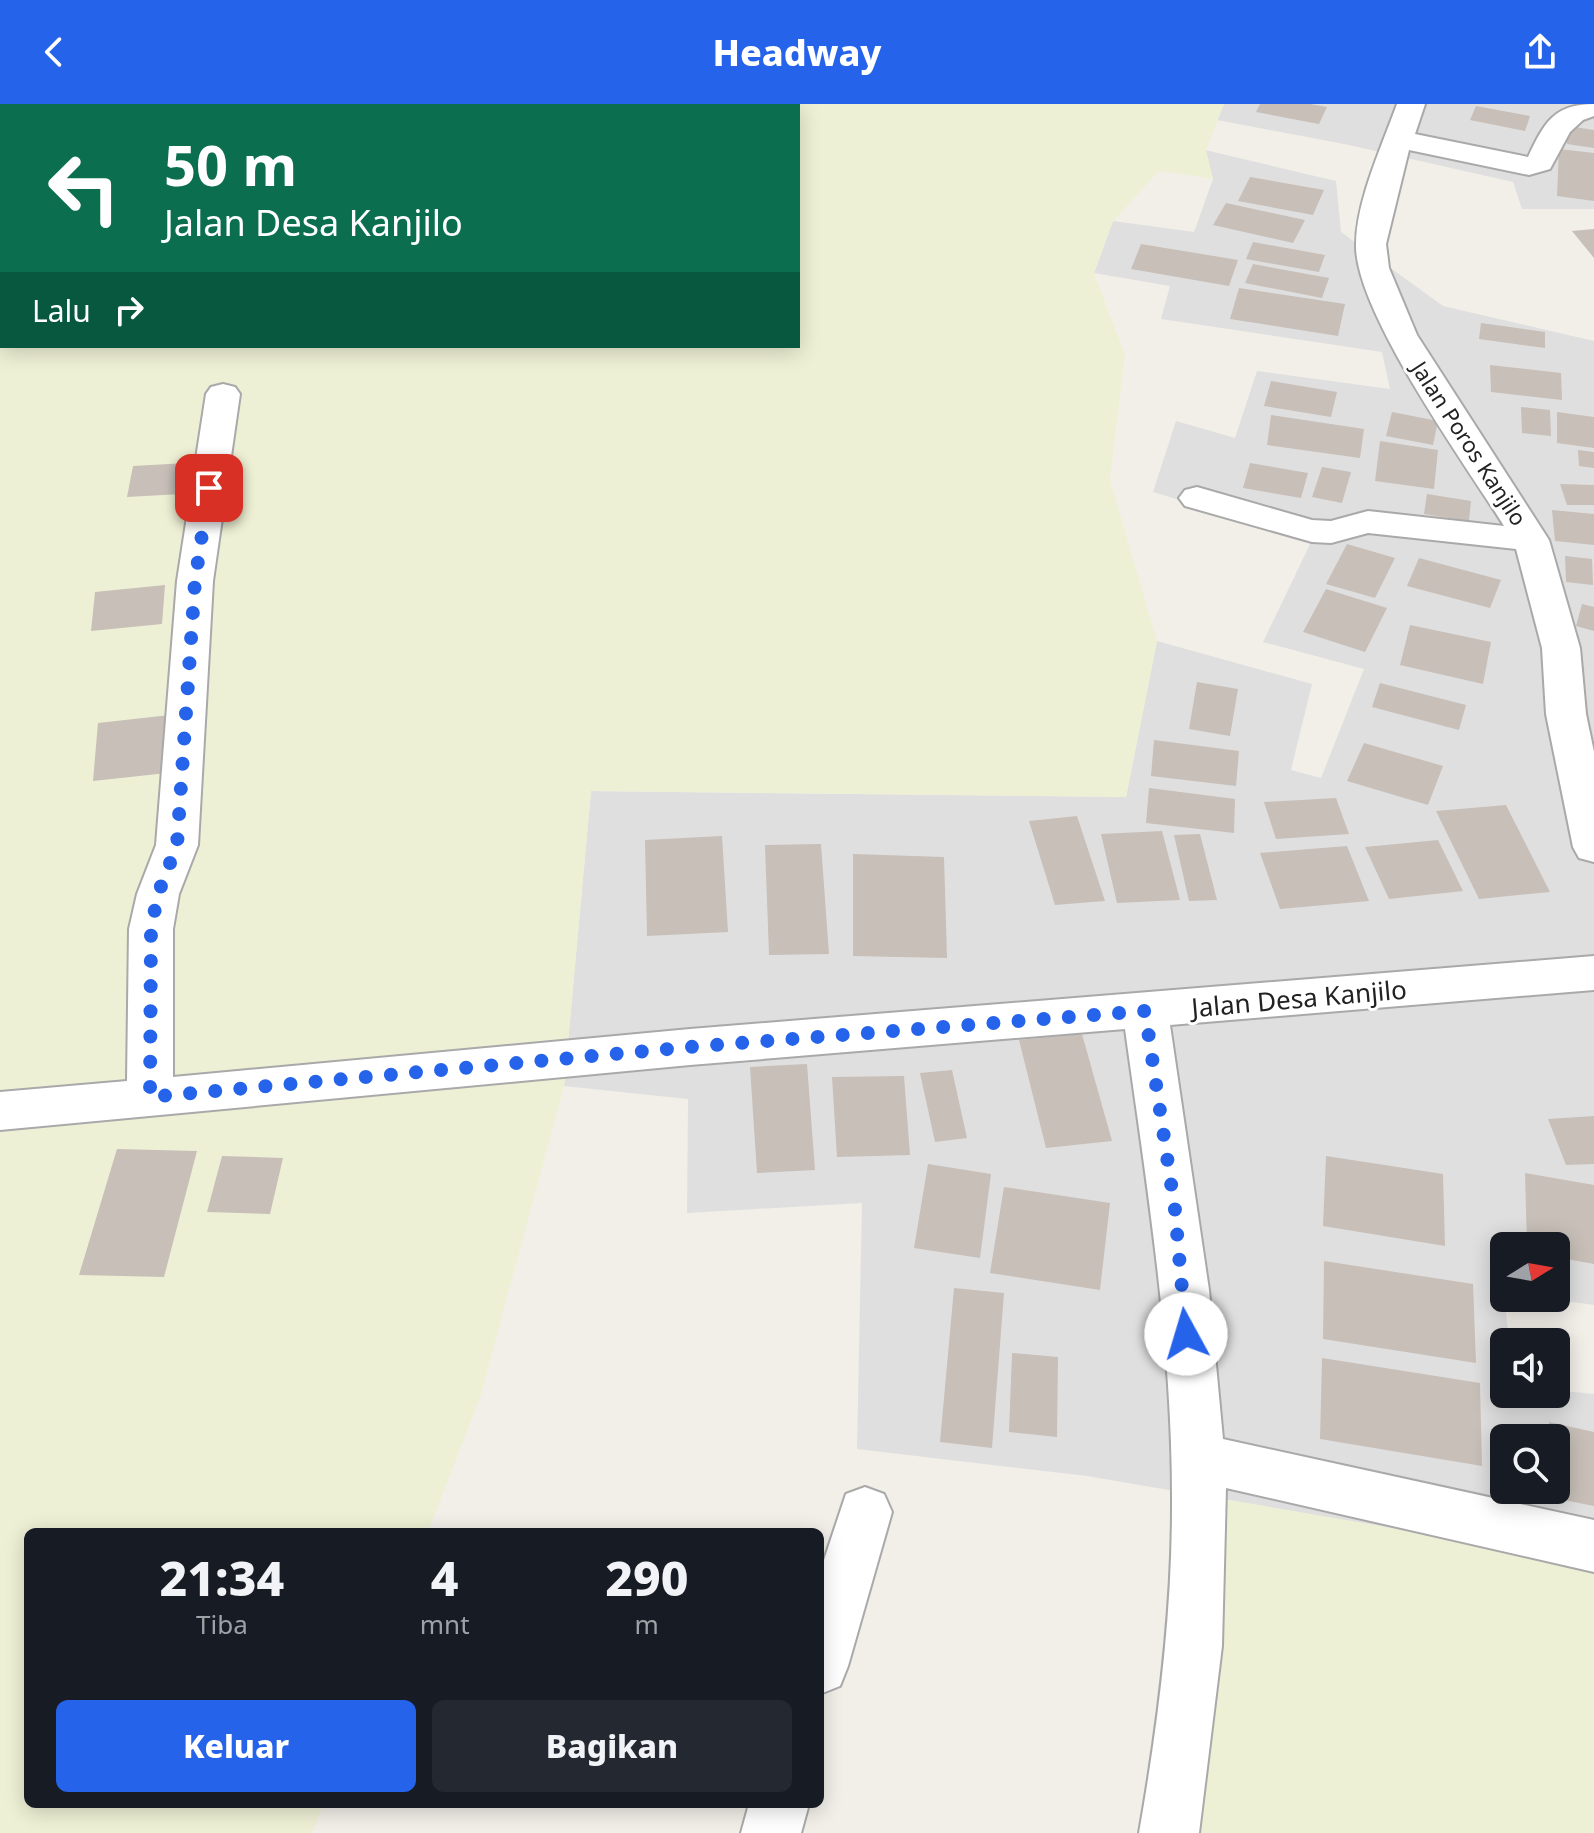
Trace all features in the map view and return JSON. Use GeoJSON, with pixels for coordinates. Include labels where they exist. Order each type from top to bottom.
{"type":"FeatureCollection","features":[{"type":"Feature","properties":{"kind":"street","name":"Jalan Poros Kanjilo"},"geometry":{"type":"LineString","coordinates":[[1411,104],[1401,140],[1385,178],[1371,244],[1383,297],[1409,349],[1531,540],[1578,652],[1566,714],[1594,847]]}},
{"type":"Feature","properties":{"kind":"street"},"geometry":{"type":"LineString","coordinates":[[1401,140],[1529,166],[1540,163],[1557,128],[1573,112],[1594,108]]}},
{"type":"Feature","properties":{"kind":"street"},"geometry":{"type":"LineString","coordinates":[[150,1097],[151,929],[158,894],[177,845],[195,581],[223,394]]}},
{"type":"Feature","properties":{"kind":"street"},"geometry":{"type":"LineString","coordinates":[[1197,498],[1312,530],[1338,531],[1354,523],[1368,522],[1531,540]]}},
{"type":"Feature","properties":{"kind":"street","name":"Jalan Desa Kanjilo"},"geometry":{"type":"LineString","coordinates":[[0,1111],[705,1046],[1594,973]]}},
{"type":"Feature","properties":{"kind":"street"},"geometry":{"type":"LineString","coordinates":[[1145,1011],[1175,1210],[1198,1458],[1197,1600],[1186,1741],[1169,1833]]}},
{"type":"Feature","properties":{"kind":"street"},"geometry":{"type":"LineString","coordinates":[[1198,1458],[1594,1546]]}},
{"type":"Feature","properties":{"kind":"street"},"geometry":{"type":"LineString","coordinates":[[824,1652],[865,1512]]}},
{"type":"Feature","properties":{"kind":"street"},"geometry":{"type":"LineString","coordinates":[[771,1833],[778,1808]]}},
{"type":"Feature","properties":{"kind":"shaded area"},"geometry":{"type":"Polygon","coordinates":[[[1224,104],[1594,104],[1594,209],[1522,209],[1513,182],[1349,145],[1217,120],[1224,104]]]}},
{"type":"Feature","properties":{"kind":"shaded area"},"geometry":{"type":"Polygon","coordinates":[[[1205,150],[1336,181],[1341,232],[1443,306],[1594,341],[1594,1305],[1570,1302],[1570,1232],[1490,1232],[1490,1312],[1506,1312],[1508,1328],[1490,1328],[1490,1408],[1570,1408],[1570,1391],[1594,1394],[1594,1563],[1087,1476],[857,1449],[862,1203],[687,1213],[688,1099],[564,1086],[591,791],[1126,797],[1157,641],[1312,684],[1291,770],[1321,778],[1364,669],[1263,642],[1312,540],[1153,492],[1176,421],[1235,438],[1257,371],[1390,389],[1382,352],[1161,319],[1170,286],[1094,273],[1113,221],[1194,232],[1213,179],[1205,150]]]}},
{"type":"Feature","properties":{"kind":"green space"},"geometry":{"type":"Polygon","coordinates":[[[800,104],[1224,104],[1206,150],[1213,179],[1159,171],[1113,221],[1094,273],[1125,355],[1110,480],[1157,641],[1126,797],[591,791],[564,1086],[480,1398],[430,1528],[24,1528],[24,1808],[321,1808],[312,1833],[0,1833],[0,348],[800,348],[800,104]]]}},
{"type":"Feature","properties":{"kind":"green space"},"geometry":{"type":"Polygon","coordinates":[[[1184,1492],[1594,1563],[1594,1833],[1149,1833],[1184,1492]]]}},
{"type":"Feature","properties":{"kind":"building"},"geometry":{"type":"Polygon","coordinates":[[[1260,104],[1327,107],[1319,124],[1256,112],[1260,104]]]}},
{"type":"Feature","properties":{"kind":"building"},"geometry":{"type":"Polygon","coordinates":[[[1476,106],[1530,116],[1525,131],[1470,120],[1476,106]]]}},
{"type":"Feature","properties":{"kind":"building"},"geometry":{"type":"Polygon","coordinates":[[[1568,126],[1594,130],[1594,148],[1567,144],[1568,126]]]}},
{"type":"Feature","properties":{"kind":"building"},"geometry":{"type":"Polygon","coordinates":[[[1559,149],[1594,153],[1594,201],[1557,196],[1559,149]]]}},
{"type":"Feature","properties":{"kind":"building"},"geometry":{"type":"Polygon","coordinates":[[[1250,177],[1324,190],[1313,215],[1238,201],[1250,177]]]}},
{"type":"Feature","properties":{"kind":"building"},"geometry":{"type":"Polygon","coordinates":[[[1226,203],[1305,220],[1293,243],[1213,225],[1226,203]]]}},
{"type":"Feature","properties":{"kind":"building"},"geometry":{"type":"Polygon","coordinates":[[[1594,229],[1594,258],[1572,231],[1594,229]]]}},
{"type":"Feature","properties":{"kind":"building"},"geometry":{"type":"Polygon","coordinates":[[[1253,242],[1325,255],[1319,272],[1246,259],[1253,242]]]}},
{"type":"Feature","properties":{"kind":"building"},"geometry":{"type":"Polygon","coordinates":[[[1141,244],[1238,260],[1229,286],[1131,269],[1141,244]]]}},
{"type":"Feature","properties":{"kind":"building"},"geometry":{"type":"Polygon","coordinates":[[[1253,264],[1329,278],[1322,298],[1245,283],[1253,264]]]}},
{"type":"Feature","properties":{"kind":"building"},"geometry":{"type":"Polygon","coordinates":[[[1239,288],[1345,304],[1338,336],[1230,319],[1239,288]]]}},
{"type":"Feature","properties":{"kind":"building"},"geometry":{"type":"Polygon","coordinates":[[[1481,323],[1545,332],[1545,348],[1479,339],[1481,323]]]}},
{"type":"Feature","properties":{"kind":"building"},"geometry":{"type":"Polygon","coordinates":[[[1490,365],[1561,373],[1562,400],[1491,392],[1490,365]]]}},
{"type":"Feature","properties":{"kind":"building"},"geometry":{"type":"Polygon","coordinates":[[[1271,381],[1337,392],[1331,417],[1264,406],[1271,381]]]}},
{"type":"Feature","properties":{"kind":"building"},"geometry":{"type":"Polygon","coordinates":[[[1521,407],[1550,410],[1551,436],[1522,433],[1521,407]]]}},
{"type":"Feature","properties":{"kind":"building"},"geometry":{"type":"Polygon","coordinates":[[[1392,412],[1438,421],[1433,445],[1386,436],[1392,412]]]}},
{"type":"Feature","properties":{"kind":"building"},"geometry":{"type":"Polygon","coordinates":[[[1557,412],[1594,417],[1594,448],[1557,443],[1557,412]]]}},
{"type":"Feature","properties":{"kind":"building"},"geometry":{"type":"Polygon","coordinates":[[[1271,415],[1364,429],[1360,458],[1267,445],[1271,415]]]}},
{"type":"Feature","properties":{"kind":"building"},"geometry":{"type":"Polygon","coordinates":[[[1380,441],[1438,450],[1434,489],[1375,481],[1380,441]]]}},
{"type":"Feature","properties":{"kind":"building"},"geometry":{"type":"Polygon","coordinates":[[[1578,450],[1594,452],[1594,468],[1579,466],[1578,450]]]}},
{"type":"Feature","properties":{"kind":"building"},"geometry":{"type":"Polygon","coordinates":[[[187,463],[181,494],[127,497],[133,466],[187,463]]]}},
{"type":"Feature","properties":{"kind":"building"},"geometry":{"type":"Polygon","coordinates":[[[1250,463],[1308,473],[1301,498],[1243,488],[1250,463]]]}},
{"type":"Feature","properties":{"kind":"building"},"geometry":{"type":"Polygon","coordinates":[[[1322,467],[1351,472],[1342,503],[1312,497],[1322,467]]]}},
{"type":"Feature","properties":{"kind":"building"},"geometry":{"type":"Polygon","coordinates":[[[1560,484],[1594,485],[1594,505],[1567,505],[1560,484]]]}},
{"type":"Feature","properties":{"kind":"building"},"geometry":{"type":"Polygon","coordinates":[[[1427,494],[1471,501],[1469,521],[1424,514],[1427,494]]]}},
{"type":"Feature","properties":{"kind":"building"},"geometry":{"type":"Polygon","coordinates":[[[1552,510],[1594,514],[1594,545],[1555,541],[1552,510]]]}},
{"type":"Feature","properties":{"kind":"building"},"geometry":{"type":"Polygon","coordinates":[[[1347,544],[1395,558],[1375,598],[1326,584],[1347,544]]]}},
{"type":"Feature","properties":{"kind":"building"},"geometry":{"type":"Polygon","coordinates":[[[1565,556],[1592,559],[1593,585],[1566,582],[1565,556]]]}},
{"type":"Feature","properties":{"kind":"building"},"geometry":{"type":"Polygon","coordinates":[[[1419,558],[1501,580],[1490,608],[1407,586],[1419,558]]]}},
{"type":"Feature","properties":{"kind":"building"},"geometry":{"type":"Polygon","coordinates":[[[165,585],[162,624],[91,631],[95,592],[165,585]]]}},
{"type":"Feature","properties":{"kind":"building"},"geometry":{"type":"Polygon","coordinates":[[[1326,589],[1387,608],[1365,652],[1303,632],[1326,589]]]}},
{"type":"Feature","properties":{"kind":"building"},"geometry":{"type":"Polygon","coordinates":[[[1582,604],[1594,607],[1594,631],[1576,626],[1582,604]]]}},
{"type":"Feature","properties":{"kind":"building"},"geometry":{"type":"Polygon","coordinates":[[[1410,625],[1491,642],[1483,684],[1400,665],[1410,625]]]}},
{"type":"Feature","properties":{"kind":"building"},"geometry":{"type":"Polygon","coordinates":[[[1197,682],[1238,689],[1230,736],[1189,729],[1197,682]]]}},
{"type":"Feature","properties":{"kind":"building"},"geometry":{"type":"Polygon","coordinates":[[[1380,683],[1466,705],[1459,730],[1372,707],[1380,683]]]}},
{"type":"Feature","properties":{"kind":"building"},"geometry":{"type":"Polygon","coordinates":[[[170,715],[167,773],[93,781],[98,723],[170,715]]]}},
{"type":"Feature","properties":{"kind":"building"},"geometry":{"type":"Polygon","coordinates":[[[1154,740],[1239,751],[1236,786],[1151,776],[1154,740]]]}},
{"type":"Feature","properties":{"kind":"building"},"geometry":{"type":"Polygon","coordinates":[[[1364,743],[1443,766],[1428,805],[1347,781],[1364,743]]]}},
{"type":"Feature","properties":{"kind":"building"},"geometry":{"type":"Polygon","coordinates":[[[1149,788],[1235,799],[1234,833],[1146,823],[1149,788]]]}},
{"type":"Feature","properties":{"kind":"building"},"geometry":{"type":"Polygon","coordinates":[[[1336,798],[1349,834],[1276,839],[1264,802],[1336,798]]]}},
{"type":"Feature","properties":{"kind":"building"},"geometry":{"type":"Polygon","coordinates":[[[1506,805],[1550,892],[1479,899],[1436,811],[1506,805]]]}},
{"type":"Feature","properties":{"kind":"building"},"geometry":{"type":"Polygon","coordinates":[[[1077,816],[1105,901],[1055,905],[1029,821],[1077,816]]]}},
{"type":"Feature","properties":{"kind":"building"},"geometry":{"type":"Polygon","coordinates":[[[1162,831],[1180,900],[1117,903],[1101,834],[1162,831]]]}},
{"type":"Feature","properties":{"kind":"building"},"geometry":{"type":"Polygon","coordinates":[[[1200,834],[1217,900],[1189,901],[1174,835],[1200,834]]]}},
{"type":"Feature","properties":{"kind":"building"},"geometry":{"type":"Polygon","coordinates":[[[722,836],[728,932],[647,936],[645,840],[722,836]]]}},
{"type":"Feature","properties":{"kind":"building"},"geometry":{"type":"Polygon","coordinates":[[[1438,840],[1463,891],[1389,899],[1365,847],[1438,840]]]}},
{"type":"Feature","properties":{"kind":"building"},"geometry":{"type":"Polygon","coordinates":[[[821,844],[829,954],[769,955],[765,845],[821,844]]]}},
{"type":"Feature","properties":{"kind":"building"},"geometry":{"type":"Polygon","coordinates":[[[1347,846],[1369,901],[1280,909],[1260,853],[1347,846]]]}},
{"type":"Feature","properties":{"kind":"building"},"geometry":{"type":"Polygon","coordinates":[[[853,854],[944,857],[947,958],[853,956],[853,854]]]}},
{"type":"Feature","properties":{"kind":"building"},"geometry":{"type":"Polygon","coordinates":[[[1082,1034],[1112,1141],[1046,1148],[1019,1040],[1082,1034]]]}},
{"type":"Feature","properties":{"kind":"building"},"geometry":{"type":"Polygon","coordinates":[[[807,1064],[815,1170],[757,1173],[750,1067],[807,1064]]]}},
{"type":"Feature","properties":{"kind":"building"},"geometry":{"type":"Polygon","coordinates":[[[952,1070],[967,1138],[935,1142],[920,1073],[952,1070]]]}},
{"type":"Feature","properties":{"kind":"building"},"geometry":{"type":"Polygon","coordinates":[[[904,1076],[910,1155],[837,1157],[832,1077],[904,1076]]]}},
{"type":"Feature","properties":{"kind":"building"},"geometry":{"type":"Polygon","coordinates":[[[1594,1116],[1594,1164],[1566,1165],[1548,1119],[1594,1116]]]}},
{"type":"Feature","properties":{"kind":"building"},"geometry":{"type":"Polygon","coordinates":[[[117,1149],[197,1151],[164,1277],[79,1275],[117,1149]]]}},
{"type":"Feature","properties":{"kind":"building"},"geometry":{"type":"Polygon","coordinates":[[[222,1156],[283,1158],[270,1214],[207,1212],[222,1156]]]}},
{"type":"Feature","properties":{"kind":"building"},"geometry":{"type":"Polygon","coordinates":[[[1326,1156],[1443,1174],[1445,1246],[1323,1226],[1326,1156]]]}},
{"type":"Feature","properties":{"kind":"building"},"geometry":{"type":"Polygon","coordinates":[[[928,1164],[991,1174],[980,1258],[914,1248],[928,1164]]]}},
{"type":"Feature","properties":{"kind":"building"},"geometry":{"type":"Polygon","coordinates":[[[1525,1173],[1594,1185],[1594,1264],[1570,1260],[1570,1232],[1527,1232],[1525,1173]]]}},
{"type":"Feature","properties":{"kind":"building"},"geometry":{"type":"Polygon","coordinates":[[[1004,1187],[1110,1203],[1100,1290],[990,1273],[1004,1187]]]}},
{"type":"Feature","properties":{"kind":"building"},"geometry":{"type":"Polygon","coordinates":[[[1324,1261],[1473,1284],[1476,1363],[1323,1339],[1324,1261]]]}},
{"type":"Feature","properties":{"kind":"building"},"geometry":{"type":"Polygon","coordinates":[[[954,1288],[1004,1293],[992,1448],[940,1442],[954,1288]]]}},
{"type":"Feature","properties":{"kind":"building"},"geometry":{"type":"Polygon","coordinates":[[[1012,1353],[1058,1357],[1057,1437],[1009,1432],[1012,1353]]]}},
{"type":"Feature","properties":{"kind":"building"},"geometry":{"type":"Polygon","coordinates":[[[1322,1358],[1480,1383],[1482,1466],[1320,1439],[1322,1358]]]}},
{"type":"Feature","properties":{"kind":"building"},"geometry":{"type":"Polygon","coordinates":[[[1570,1427],[1594,1432],[1594,1506],[1570,1501],[1570,1427]]]}},
{"type":"Feature","properties":{"kind":"route"},"geometry":{"type":"LineString","coordinates":[[209,488],[195,581],[177,845],[170,870],[158,894],[151,929],[150,1097],[690,1047],[1145,1011],[1175,1210],[1186,1334]]}}]}
